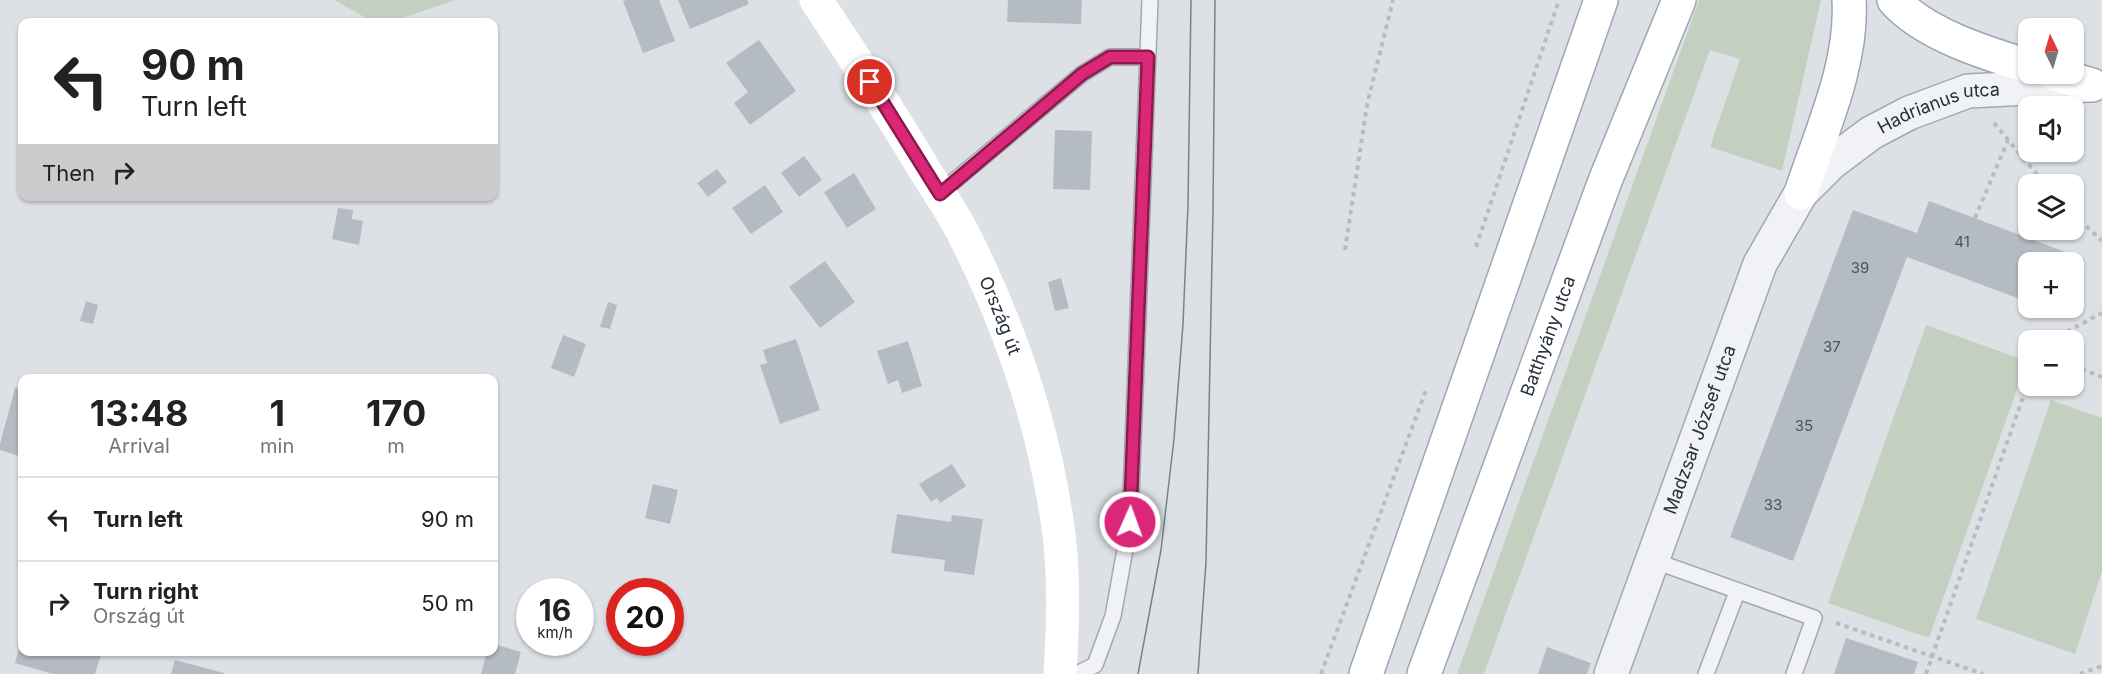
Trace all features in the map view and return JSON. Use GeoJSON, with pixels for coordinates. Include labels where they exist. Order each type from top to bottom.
{"type":"FeatureCollection","features":[{"type":"Feature","properties":{"kind":"main road","name":"Ország út"},"geometry":{"type":"LineString","coordinates":[[816,0],[892,115],[963,233],[987,283],[1008,336],[1040,434],[1058,521],[1063,617],[1060,674]]}},
{"type":"Feature","properties":{"kind":"main road"},"geometry":{"type":"LineString","coordinates":[[1366,674],[1601,0]]}},
{"type":"Feature","properties":{"kind":"main road","name":"Batthyány utca"},"geometry":{"type":"LineString","coordinates":[[1424,674],[1605,181],[1679,0]]}},
{"type":"Feature","properties":{"kind":"main road"},"geometry":{"type":"LineString","coordinates":[[1801,192],[1845,60],[1850,17],[1849,0]]}},
{"type":"Feature","properties":{"kind":"main road"},"geometry":{"type":"LineString","coordinates":[[1894,0],[1902,8],[1947,37],[2018,63]]}},
{"type":"Feature","properties":{"kind":"street","name":"Hadrianus utca"},"geometry":{"type":"LineString","coordinates":[[1801,192],[1831,163],[1871,133],[1909,113],[1968,92],[2097,84]]}},
{"type":"Feature","properties":{"kind":"street","name":"Madzsar József utca"},"geometry":{"type":"LineString","coordinates":[[1611,674],[1760,264],[1801,192]]}},
{"type":"Feature","properties":{"kind":"lane"},"geometry":{"type":"LineString","coordinates":[[1077,674],[1095,665],[1113,616],[1130,522],[1150,0]]}},
{"type":"Feature","properties":{"kind":"lane"},"geometry":{"type":"LineString","coordinates":[[940,194],[1082,74],[1110,57],[1148,57]]}},
{"type":"Feature","properties":{"kind":"lane"},"geometry":{"type":"LineString","coordinates":[[1652,560],[1814,618],[1794,674]]}},
{"type":"Feature","properties":{"kind":"lane"},"geometry":{"type":"LineString","coordinates":[[1706,674],[1737,592]]}},
{"type":"Feature","properties":{"kind":"path"},"geometry":{"type":"LineString","coordinates":[[1345,250],[1367,105],[1393,0]]}},
{"type":"Feature","properties":{"kind":"path"},"geometry":{"type":"LineString","coordinates":[[1473,256],[1559,0]]}},
{"type":"Feature","properties":{"kind":"path"},"geometry":{"type":"LineString","coordinates":[[1968,92],[2037,174]]}},
{"type":"Feature","properties":{"kind":"path"},"geometry":{"type":"LineString","coordinates":[[1975,218],[2008,140]]}},
{"type":"Feature","properties":{"kind":"path"},"geometry":{"type":"LineString","coordinates":[[2084,225],[2102,242]]}},
{"type":"Feature","properties":{"kind":"path"},"geometry":{"type":"LineString","coordinates":[[2070,330],[2102,313]]}},
{"type":"Feature","properties":{"kind":"path"},"geometry":{"type":"LineString","coordinates":[[2084,370],[2102,377]]}},
{"type":"Feature","properties":{"kind":"path"},"geometry":{"type":"LineString","coordinates":[[1321,674],[1426,389]]}},
{"type":"Feature","properties":{"kind":"path"},"geometry":{"type":"LineString","coordinates":[[1926,674],[2023,396]]}},
{"type":"Feature","properties":{"kind":"path"},"geometry":{"type":"LineString","coordinates":[[1833,622],[1983,674]]}},
{"type":"Feature","properties":{"kind":"path"},"geometry":{"type":"LineString","coordinates":[[2079,674],[2102,666]]}},
{"type":"Feature","properties":{"kind":"green space"},"geometry":{"type":"Polygon","coordinates":[[[334,0],[455,0],[403,18],[366,18],[334,0]]]}},
{"type":"Feature","properties":{"kind":"green space"},"geometry":{"type":"Polygon","coordinates":[[[1699,0],[1821,0],[1782,171],[1710,147],[1740,59],[1710,50],[1484,674],[1457,674],[1699,0]]]}},
{"type":"Feature","properties":{"kind":"green space"},"geometry":{"type":"Polygon","coordinates":[[[1926,325],[2018,358],[2018,386],[1929,638],[1828,603],[1926,325]]]}},
{"type":"Feature","properties":{"kind":"green space"},"geometry":{"type":"Polygon","coordinates":[[[2051,400],[2102,418],[2102,571],[2075,654],[1976,619],[2051,400]]]}},
{"type":"Feature","properties":{"kind":"building"},"geometry":{"type":"Polygon","coordinates":[[[659,0],[675,41],[643,53],[623,1],[659,0]]]}},
{"type":"Feature","properties":{"kind":"building"},"geometry":{"type":"Polygon","coordinates":[[[678,0],[747,0],[749,4],[690,29],[678,0]]]}},
{"type":"Feature","properties":{"kind":"building"},"geometry":{"type":"Polygon","coordinates":[[[1008,0],[1082,0],[1081,24],[1007,22],[1008,0]]]}},
{"type":"Feature","properties":{"kind":"building"},"geometry":{"type":"Polygon","coordinates":[[[759,40],[796,91],[750,125],[734,103],[748,92],[726,63],[759,40]]]}},
{"type":"Feature","properties":{"kind":"building"},"geometry":{"type":"Polygon","coordinates":[[[1055,130],[1092,131],[1090,190],[1053,189],[1055,130]]]}},
{"type":"Feature","properties":{"kind":"building"},"geometry":{"type":"Polygon","coordinates":[[[804,156],[822,180],[799,197],[781,173],[804,156]]]}},
{"type":"Feature","properties":{"kind":"building"},"geometry":{"type":"Polygon","coordinates":[[[717,169],[727,182],[708,197],[697,183],[717,169]]]}},
{"type":"Feature","properties":{"kind":"building"},"geometry":{"type":"Polygon","coordinates":[[[854,173],[876,209],[847,228],[824,192],[854,173]]]}},
{"type":"Feature","properties":{"kind":"building"},"geometry":{"type":"Polygon","coordinates":[[[765,185],[783,212],[751,234],[732,208],[765,185]]]}},
{"type":"Feature","properties":{"kind":"building"},"geometry":{"type":"Polygon","coordinates":[[[1929,201],[2018,234],[2018,240],[2033,240],[2065,252],[2018,252],[2018,298],[1907,257],[1793,561],[1730,537],[1853,210],[1917,233],[1929,201]]]}},
{"type":"Feature","properties":{"kind":"building"},"geometry":{"type":"Polygon","coordinates":[[[338,208],[353,210],[352,219],[363,221],[359,245],[332,239],[338,208]]]}},
{"type":"Feature","properties":{"kind":"building"},"geometry":{"type":"Polygon","coordinates":[[[825,261],[855,302],[820,328],[789,287],[825,261]]]}},
{"type":"Feature","properties":{"kind":"building"},"geometry":{"type":"Polygon","coordinates":[[[1061,278],[1069,308],[1055,311],[1048,282],[1061,278]]]}},
{"type":"Feature","properties":{"kind":"building"},"geometry":{"type":"Polygon","coordinates":[[[86,301],[98,305],[93,324],[80,321],[86,301]]]}},
{"type":"Feature","properties":{"kind":"building"},"geometry":{"type":"Polygon","coordinates":[[[608,302],[617,305],[610,329],[600,327],[608,302]]]}},
{"type":"Feature","properties":{"kind":"building"},"geometry":{"type":"Polygon","coordinates":[[[563,335],[586,344],[574,377],[551,368],[563,335]]]}},
{"type":"Feature","properties":{"kind":"building"},"geometry":{"type":"Polygon","coordinates":[[[796,339],[820,410],[780,424],[760,365],[767,363],[763,350],[796,339]]]}},
{"type":"Feature","properties":{"kind":"building"},"geometry":{"type":"Polygon","coordinates":[[[908,341],[922,386],[902,393],[898,380],[888,384],[877,351],[908,341]]]}},
{"type":"Feature","properties":{"kind":"building"},"geometry":{"type":"Polygon","coordinates":[[[15,388],[18,389],[18,456],[0,450],[15,388]]]}},
{"type":"Feature","properties":{"kind":"building"},"geometry":{"type":"Polygon","coordinates":[[[952,464],[966,486],[940,503],[937,498],[931,502],[919,484],[952,464]]]}},
{"type":"Feature","properties":{"kind":"building"},"geometry":{"type":"Polygon","coordinates":[[[653,484],[678,490],[670,524],[645,518],[653,484]]]}},
{"type":"Feature","properties":{"kind":"building"},"geometry":{"type":"Polygon","coordinates":[[[897,514],[951,522],[952,515],[983,519],[974,575],[944,571],[945,560],[891,553],[897,514]]]}},
{"type":"Feature","properties":{"kind":"building"},"geometry":{"type":"Polygon","coordinates":[[[1846,638],[1918,662],[1914,674],[1834,674],[1846,638]]]}},
{"type":"Feature","properties":{"kind":"building"},"geometry":{"type":"Polygon","coordinates":[[[498,645],[516,651],[516,656],[520,656],[515,674],[481,674],[486,656],[498,656],[498,645]]]}},
{"type":"Feature","properties":{"kind":"building"},"geometry":{"type":"Polygon","coordinates":[[[1547,647],[1591,663],[1587,674],[1538,674],[1547,647]]]}},
{"type":"Feature","properties":{"kind":"building"},"geometry":{"type":"Polygon","coordinates":[[[18,652],[18,656],[100,656],[95,674],[53,674],[15,663],[18,652]]]}},
{"type":"Feature","properties":{"kind":"building"},"geometry":{"type":"Polygon","coordinates":[[[175,660],[224,673],[224,674],[171,674],[175,660]]]}},
{"type":"Feature","properties":{"kind":"tram line"},"geometry":{"type":"LineString","coordinates":[[1138,674],[1161,550],[1174,439],[1183,324],[1188,205],[1191,0]]}},
{"type":"Feature","properties":{"kind":"tram line"},"geometry":{"type":"LineString","coordinates":[[1198,674],[1206,562],[1215,0]]}},
{"type":"Feature","properties":{"kind":"route"},"geometry":{"type":"LineString","coordinates":[[870,82],[940,194],[1082,74],[1110,57],[1148,57],[1130,522]]}}]}
